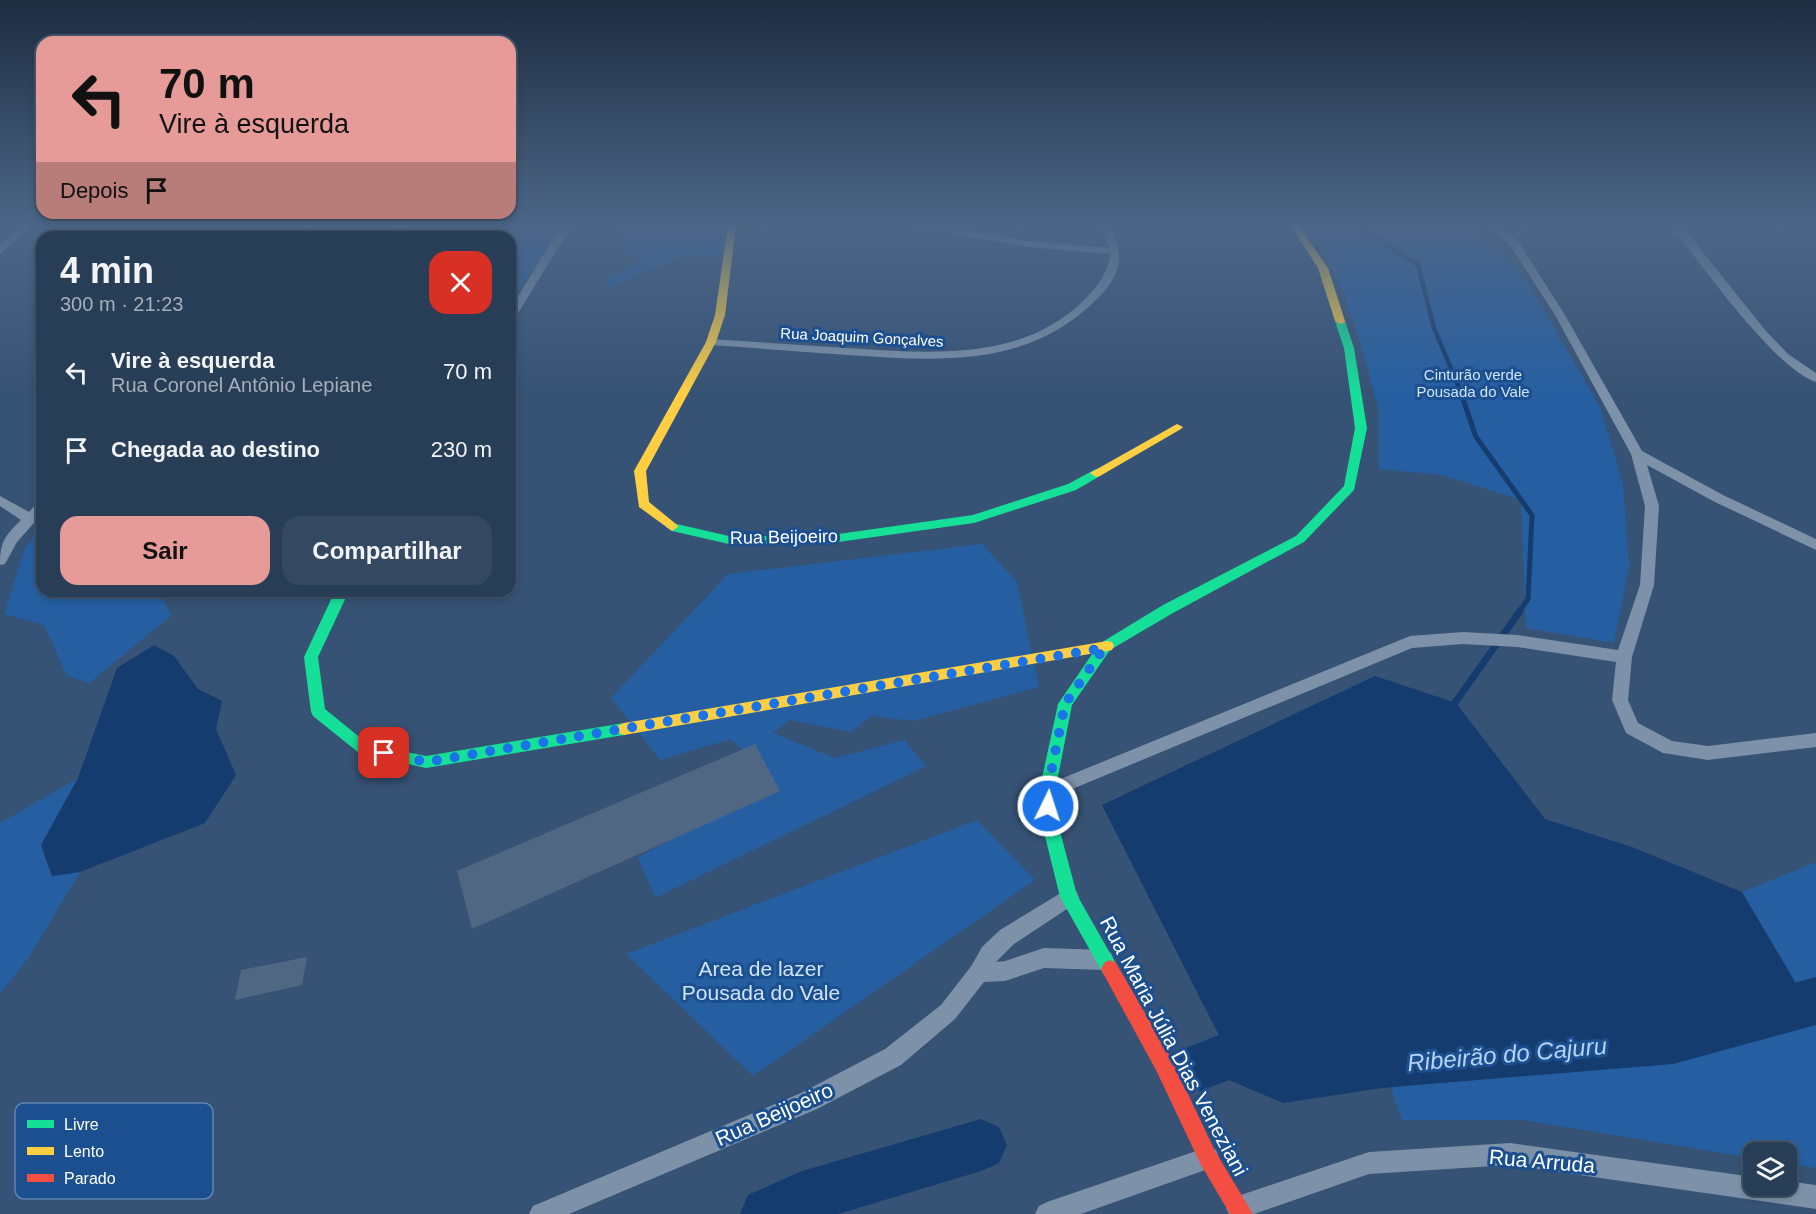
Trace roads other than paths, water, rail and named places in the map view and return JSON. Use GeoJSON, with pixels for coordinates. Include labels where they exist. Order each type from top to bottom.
{"type":"FeatureCollection","features":[{"type":"Feature","properties":{"kind":"street"},"geometry":{"type":"LineString","coordinates":[[516,308],[532,282]]}},
{"type":"Feature","properties":{"kind":"street","name":"Rua Beijoeiro"},"geometry":{"type":"LineString","coordinates":[[724,282],[720,315],[711,342],[662,427],[640,471],[643,504],[674,529],[729,540],[824,540],[974,519],[1072,487],[1177,427]]}},
{"type":"Feature","properties":{"kind":"street","name":"Rua Joaquim Gonçalves"},"geometry":{"type":"LineString","coordinates":[[711,342],[933,357],[962,356],[1006,348],[1037,338],[1083,309],[1107,282]]}},
{"type":"Feature","properties":{"kind":"street"},"geometry":{"type":"LineString","coordinates":[[339,597],[311,657],[318,712],[364,749],[426,762],[1104,648],[1168,609],[1300,539],[1350,487],[1361,428],[1349,348],[1327,282]]}},
{"type":"Feature","properties":{"kind":"street"},"geometry":{"type":"LineString","coordinates":[[1539,282],[1560,315],[1637,454],[1652,506],[1647,585],[1624,657],[1620,700],[1632,728],[1669,748],[1708,753],[1816,740]]}},
{"type":"Feature","properties":{"kind":"street"},"geometry":{"type":"LineString","coordinates":[[1721,282],[1762,333],[1784,356],[1816,378]]}},
{"type":"Feature","properties":{"kind":"street"},"geometry":{"type":"LineString","coordinates":[[1637,454],[1718,498],[1816,544]]}},
{"type":"Feature","properties":{"kind":"street"},"geometry":{"type":"LineString","coordinates":[[0,500],[29,518]]}},
{"type":"Feature","properties":{"kind":"street"},"geometry":{"type":"LineString","coordinates":[[0,560],[11,539],[36,512]]}},
{"type":"Feature","properties":{"kind":"street"},"geometry":{"type":"LineString","coordinates":[[1047,792],[1410,642],[1463,638],[1517,641],[1624,657]]}},
{"type":"Feature","properties":{"kind":"street"},"geometry":{"type":"LineString","coordinates":[[1069,897],[1049,820],[1047,792],[1065,704],[1104,648]]}},
{"type":"Feature","properties":{"kind":"street","name":"Rua Beijoeiro"},"geometry":{"type":"LineString","coordinates":[[541,1214],[809,1101],[893,1057],[948,1012],[979,972],[989,954],[1006,937],[1069,897]]}},
{"type":"Feature","properties":{"kind":"street","name":"Rua Maria Júlia Dias Veneziani"},"geometry":{"type":"LineString","coordinates":[[1069,897],[1163,1063],[1208,1158],[1240,1211]]}},
{"type":"Feature","properties":{"kind":"street"},"geometry":{"type":"LineString","coordinates":[[979,972],[1005,971],[1044,958],[1104,960]]}},
{"type":"Feature","properties":{"kind":"street","name":"Rua Arruda"},"geometry":{"type":"LineString","coordinates":[[1240,1211],[1369,1163],[1510,1154],[1816,1197]]}},
{"type":"Feature","properties":{"kind":"street"},"geometry":{"type":"LineString","coordinates":[[1047,1214],[1208,1158]]}},
{"type":"Feature","properties":{"kind":"waterway"},"geometry":{"type":"LineString","coordinates":[[1422,282],[1434,328],[1463,397]]}},
{"type":"Feature","properties":{"kind":"waterway"},"geometry":{"type":"LineString","coordinates":[[1462,396],[1476,437],[1532,515],[1528,599],[1519,612]]}},
{"type":"Feature","properties":{"kind":"waterway"},"geometry":{"type":"LineString","coordinates":[[1452,707],[1520,611]]}},
{"type":"Feature","properties":{"kind":"waterway","name":"Ribeirão do Cajuru"},"geometry":{"type":"LineString","coordinates":[[1200,1066],[1229,1055],[1283,1078],[1382,1063],[1673,1040],[1816,1001]]}},
{"type":"Feature","properties":{"kind":"waterway","name":"Ribeirão do Cajuru"},"geometry":{"type":"LineString","coordinates":[[767,1214],[802,1198],[981,1145]]}},
{"type":"Feature","properties":{"kind":"park label","name":"Cinturão verde Pousada do Vale"},"geometry":{"type":"Point","coordinates":[1473,382]}},
{"type":"Feature","properties":{"kind":"park label","name":"Area de lazer Pousada do Vale"},"geometry":{"type":"Point","coordinates":[761,980]}}]}
